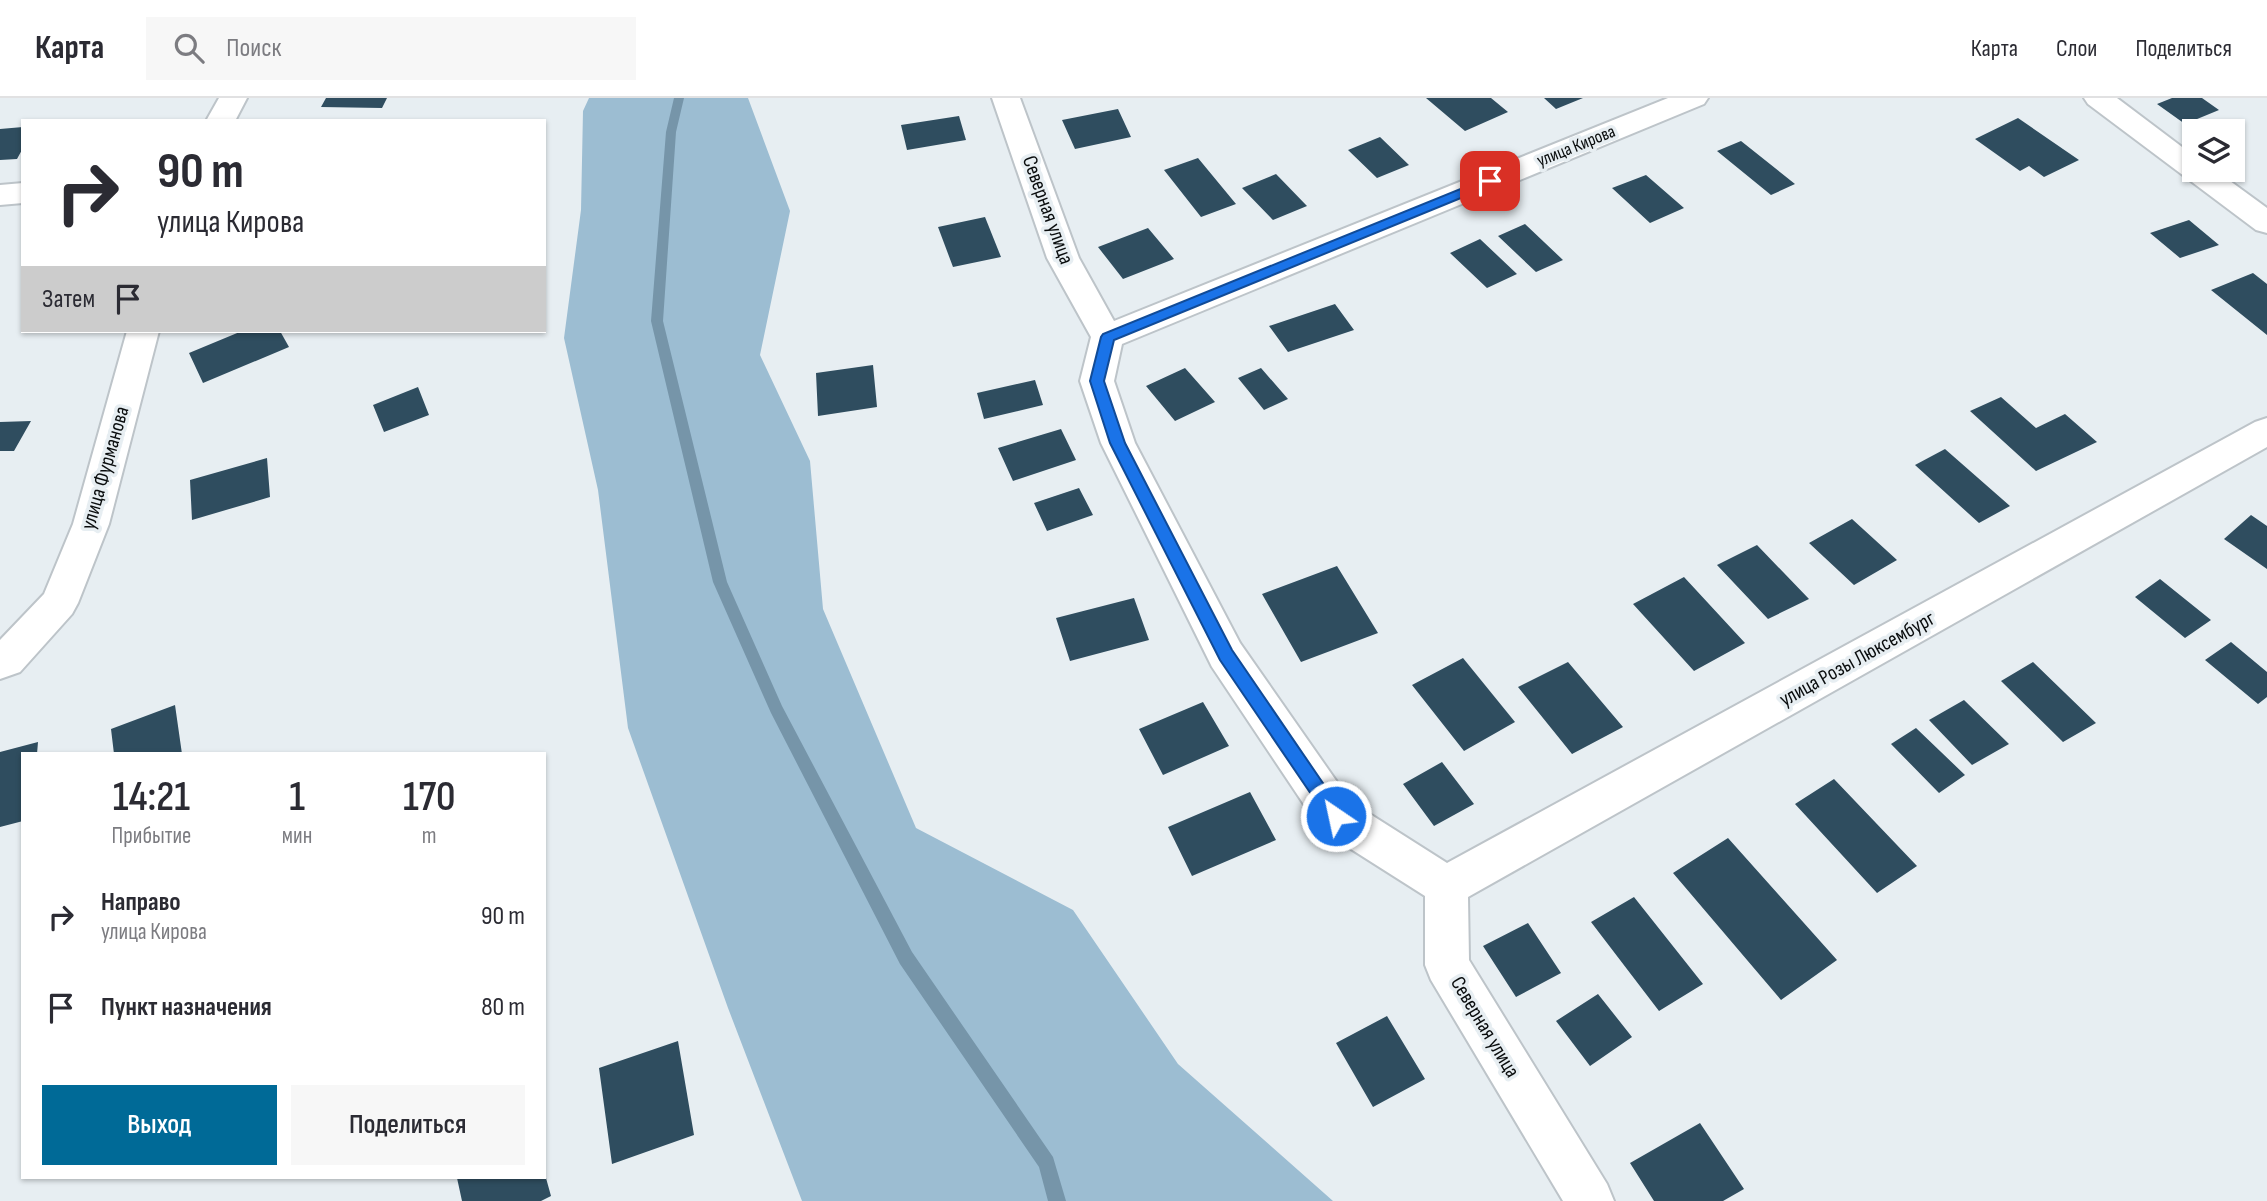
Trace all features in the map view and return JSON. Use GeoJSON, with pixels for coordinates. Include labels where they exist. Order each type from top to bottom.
{"type":"FeatureCollection","features":[{"type":"Feature","properties":{"kind":"street"},"geometry":{"type":"LineString","coordinates":[[221,119],[233,98]]}},
{"type":"Feature","properties":{"kind":"street","name":"Северная улица"},"geometry":{"type":"LineString","coordinates":[[1006,98],[1063,258],[1107,337]]}},
{"type":"Feature","properties":{"kind":"street","name":"улица Кирова"},"geometry":{"type":"LineString","coordinates":[[1107,337],[1695,98]]}},
{"type":"Feature","properties":{"kind":"street"},"geometry":{"type":"LineString","coordinates":[[2098,98],[2182,160]]}},
{"type":"Feature","properties":{"kind":"street"},"geometry":{"type":"LineString","coordinates":[[2211,182],[2267,223]]}},
{"type":"Feature","properties":{"kind":"street"},"geometry":{"type":"LineString","coordinates":[[0,195],[21,193]]}},
{"type":"Feature","properties":{"kind":"street","name":"улица Фурманова"},"geometry":{"type":"LineString","coordinates":[[0,662],[6,660],[59,603],[91,524],[143,333]]}},
{"type":"Feature","properties":{"kind":"street"},"geometry":{"type":"LineString","coordinates":[[1107,337],[1097,381],[1118,443],[1226,655],[1336,816],[1446,886]]}},
{"type":"Feature","properties":{"kind":"street","name":"улица Розы Люксембург"},"geometry":{"type":"LineString","coordinates":[[1446,886],[2267,431]]}},
{"type":"Feature","properties":{"kind":"street","name":"Северная улица"},"geometry":{"type":"LineString","coordinates":[[1446,886],[1447,965],[1590,1201]]}},
{"type":"Feature","properties":{"kind":"shaded area"},"geometry":{"type":"Polygon","coordinates":[[[589,98],[748,98],[790,211],[760,355],[810,461],[823,609],[916,828],[1073,910],[1178,1064],[1333,1201],[802,1201],[728,1008],[628,728],[598,490],[564,338],[581,210],[583,111],[589,98]]]}},
{"type":"Feature","properties":{"kind":"building"},"geometry":{"type":"Polygon","coordinates":[[[326,98],[387,98],[382,108],[321,107],[326,98]]]}},
{"type":"Feature","properties":{"kind":"building"},"geometry":{"type":"Polygon","coordinates":[[[1426,98],[1491,98],[1508,112],[1465,131],[1426,98]]]}},
{"type":"Feature","properties":{"kind":"building"},"geometry":{"type":"Polygon","coordinates":[[[1544,98],[1583,98],[1556,109],[1544,98]]]}},
{"type":"Feature","properties":{"kind":"building"},"geometry":{"type":"Polygon","coordinates":[[[2172,98],[2202,98],[2219,110],[2197,119],[2182,119],[2182,122],[2157,104],[2172,98]]]}},
{"type":"Feature","properties":{"kind":"building"},"geometry":{"type":"Polygon","coordinates":[[[1118,109],[1131,137],[1075,149],[1062,120],[1118,109]]]}},
{"type":"Feature","properties":{"kind":"building"},"geometry":{"type":"Polygon","coordinates":[[[959,116],[966,140],[907,150],[901,125],[959,116]]]}},
{"type":"Feature","properties":{"kind":"building"},"geometry":{"type":"Polygon","coordinates":[[[2018,118],[2079,160],[2044,177],[2029,166],[2020,171],[1975,139],[2018,118]]]}},
{"type":"Feature","properties":{"kind":"building"},"geometry":{"type":"Polygon","coordinates":[[[21,127],[21,152],[17,159],[0,160],[0,129],[21,127]]]}},
{"type":"Feature","properties":{"kind":"building"},"geometry":{"type":"Polygon","coordinates":[[[1380,137],[1409,165],[1377,178],[1348,150],[1380,137]]]}},
{"type":"Feature","properties":{"kind":"building"},"geometry":{"type":"Polygon","coordinates":[[[1741,141],[1795,184],[1771,195],[1717,151],[1741,141]]]}},
{"type":"Feature","properties":{"kind":"building"},"geometry":{"type":"Polygon","coordinates":[[[1198,158],[1236,204],[1201,217],[1164,170],[1198,158]]]}},
{"type":"Feature","properties":{"kind":"building"},"geometry":{"type":"Polygon","coordinates":[[[1276,174],[1307,206],[1273,220],[1242,188],[1276,174]]]}},
{"type":"Feature","properties":{"kind":"building"},"geometry":{"type":"Polygon","coordinates":[[[1646,175],[1684,208],[1650,223],[1612,188],[1646,175]]]}},
{"type":"Feature","properties":{"kind":"building"},"geometry":{"type":"Polygon","coordinates":[[[985,217],[1001,257],[953,267],[938,227],[985,217]]]}},
{"type":"Feature","properties":{"kind":"building"},"geometry":{"type":"Polygon","coordinates":[[[2189,220],[2219,245],[2180,258],[2150,233],[2189,220]]]}},
{"type":"Feature","properties":{"kind":"building"},"geometry":{"type":"Polygon","coordinates":[[[1525,224],[1563,260],[1536,272],[1498,236],[1525,224]]]}},
{"type":"Feature","properties":{"kind":"building"},"geometry":{"type":"Polygon","coordinates":[[[1148,228],[1174,259],[1123,279],[1098,247],[1148,228]]]}},
{"type":"Feature","properties":{"kind":"building"},"geometry":{"type":"Polygon","coordinates":[[[1480,239],[1517,274],[1487,288],[1450,253],[1480,239]]]}},
{"type":"Feature","properties":{"kind":"building"},"geometry":{"type":"Polygon","coordinates":[[[2253,273],[2267,284],[2267,335],[2211,290],[2253,273]]]}},
{"type":"Feature","properties":{"kind":"building"},"geometry":{"type":"Polygon","coordinates":[[[1335,304],[1354,330],[1288,352],[1269,326],[1335,304]]]}},
{"type":"Feature","properties":{"kind":"building"},"geometry":{"type":"Polygon","coordinates":[[[237,333],[281,333],[289,347],[203,383],[189,353],[237,333]]]}},
{"type":"Feature","properties":{"kind":"building"},"geometry":{"type":"Polygon","coordinates":[[[873,365],[877,407],[818,416],[816,373],[873,365]]]}},
{"type":"Feature","properties":{"kind":"building"},"geometry":{"type":"Polygon","coordinates":[[[1185,368],[1215,402],[1175,421],[1146,386],[1185,368]]]}},
{"type":"Feature","properties":{"kind":"building"},"geometry":{"type":"Polygon","coordinates":[[[1261,368],[1288,399],[1264,410],[1238,378],[1261,368]]]}},
{"type":"Feature","properties":{"kind":"building"},"geometry":{"type":"Polygon","coordinates":[[[1035,380],[1043,405],[984,419],[977,393],[1035,380]]]}},
{"type":"Feature","properties":{"kind":"building"},"geometry":{"type":"Polygon","coordinates":[[[418,387],[429,415],[384,432],[373,405],[418,387]]]}},
{"type":"Feature","properties":{"kind":"building"},"geometry":{"type":"Polygon","coordinates":[[[2001,397],[2036,428],[2065,414],[2097,442],[2036,471],[1970,411],[2001,397]]]}},
{"type":"Feature","properties":{"kind":"building"},"geometry":{"type":"Polygon","coordinates":[[[31,421],[14,451],[0,451],[0,422],[31,421]]]}},
{"type":"Feature","properties":{"kind":"building"},"geometry":{"type":"Polygon","coordinates":[[[1061,429],[1076,460],[1013,481],[998,448],[1061,429]]]}},
{"type":"Feature","properties":{"kind":"building"},"geometry":{"type":"Polygon","coordinates":[[[1945,449],[2010,506],[1979,523],[1915,465],[1945,449]]]}},
{"type":"Feature","properties":{"kind":"building"},"geometry":{"type":"Polygon","coordinates":[[[267,458],[270,497],[192,520],[190,480],[267,458]]]}},
{"type":"Feature","properties":{"kind":"building"},"geometry":{"type":"Polygon","coordinates":[[[1079,488],[1093,515],[1047,531],[1034,503],[1079,488]]]}},
{"type":"Feature","properties":{"kind":"building"},"geometry":{"type":"Polygon","coordinates":[[[2251,515],[2267,526],[2267,569],[2224,539],[2251,515]]]}},
{"type":"Feature","properties":{"kind":"building"},"geometry":{"type":"Polygon","coordinates":[[[1852,519],[1897,560],[1854,585],[1809,543],[1852,519]]]}},
{"type":"Feature","properties":{"kind":"building"},"geometry":{"type":"Polygon","coordinates":[[[1757,545],[1809,599],[1768,619],[1717,565],[1757,545]]]}},
{"type":"Feature","properties":{"kind":"building"},"geometry":{"type":"Polygon","coordinates":[[[1337,566],[1378,633],[1301,662],[1262,594],[1337,566]]]}},
{"type":"Feature","properties":{"kind":"building"},"geometry":{"type":"Polygon","coordinates":[[[1684,577],[1745,643],[1694,671],[1633,604],[1684,577]]]}},
{"type":"Feature","properties":{"kind":"building"},"geometry":{"type":"Polygon","coordinates":[[[2160,579],[2211,620],[2185,638],[2135,597],[2160,579]]]}},
{"type":"Feature","properties":{"kind":"building"},"geometry":{"type":"Polygon","coordinates":[[[1134,598],[1149,640],[1070,661],[1056,618],[1134,598]]]}},
{"type":"Feature","properties":{"kind":"building"},"geometry":{"type":"Polygon","coordinates":[[[2231,642],[2267,672],[2267,697],[2258,704],[2205,660],[2231,642]]]}},
{"type":"Feature","properties":{"kind":"building"},"geometry":{"type":"Polygon","coordinates":[[[1463,658],[1515,722],[1464,751],[1412,685],[1463,658]]]}},
{"type":"Feature","properties":{"kind":"building"},"geometry":{"type":"Polygon","coordinates":[[[1568,662],[1623,727],[1572,754],[1518,687],[1568,662]]]}},
{"type":"Feature","properties":{"kind":"building"},"geometry":{"type":"Polygon","coordinates":[[[2033,662],[2096,723],[2063,742],[2001,681],[2033,662]]]}},
{"type":"Feature","properties":{"kind":"building"},"geometry":{"type":"Polygon","coordinates":[[[1964,700],[2009,744],[1972,765],[1929,720],[1964,700]]]}},
{"type":"Feature","properties":{"kind":"building"},"geometry":{"type":"Polygon","coordinates":[[[1203,702],[1229,746],[1163,775],[1139,729],[1203,702]]]}},
{"type":"Feature","properties":{"kind":"building"},"geometry":{"type":"Polygon","coordinates":[[[175,705],[182,752],[114,752],[111,729],[175,705]]]}},
{"type":"Feature","properties":{"kind":"building"},"geometry":{"type":"Polygon","coordinates":[[[1916,728],[1965,775],[1939,793],[1891,744],[1916,728]]]}},
{"type":"Feature","properties":{"kind":"building"},"geometry":{"type":"Polygon","coordinates":[[[38,742],[37,752],[21,752],[21,822],[0,827],[0,752],[38,742]]]}},
{"type":"Feature","properties":{"kind":"building"},"geometry":{"type":"Polygon","coordinates":[[[1442,762],[1474,804],[1434,826],[1403,784],[1442,762]]]}},
{"type":"Feature","properties":{"kind":"building"},"geometry":{"type":"Polygon","coordinates":[[[1834,779],[1917,866],[1877,893],[1795,804],[1834,779]]]}},
{"type":"Feature","properties":{"kind":"building"},"geometry":{"type":"Polygon","coordinates":[[[1250,792],[1276,840],[1192,876],[1168,827],[1250,792]]]}},
{"type":"Feature","properties":{"kind":"building"},"geometry":{"type":"Polygon","coordinates":[[[1728,838],[1837,960],[1781,1000],[1673,873],[1728,838]]]}},
{"type":"Feature","properties":{"kind":"building"},"geometry":{"type":"Polygon","coordinates":[[[1634,897],[1703,984],[1659,1011],[1591,922],[1634,897]]]}},
{"type":"Feature","properties":{"kind":"building"},"geometry":{"type":"Polygon","coordinates":[[[1528,923],[1561,973],[1516,997],[1483,946],[1528,923]]]}},
{"type":"Feature","properties":{"kind":"building"},"geometry":{"type":"Polygon","coordinates":[[[1598,994],[1632,1037],[1590,1066],[1556,1021],[1598,994]]]}},
{"type":"Feature","properties":{"kind":"building"},"geometry":{"type":"Polygon","coordinates":[[[1387,1016],[1425,1079],[1373,1107],[1336,1043],[1387,1016]]]}},
{"type":"Feature","properties":{"kind":"building"},"geometry":{"type":"Polygon","coordinates":[[[678,1041],[694,1135],[612,1164],[599,1068],[678,1041]]]}},
{"type":"Feature","properties":{"kind":"building"},"geometry":{"type":"Polygon","coordinates":[[[1700,1123],[1744,1189],[1723,1201],[1654,1201],[1630,1163],[1700,1123]]]}},
{"type":"Feature","properties":{"kind":"building"},"geometry":{"type":"Polygon","coordinates":[[[546,1178],[551,1196],[541,1201],[462,1201],[457,1179],[546,1178]]]}},
{"type":"Feature","properties":{"kind":"waterway"},"geometry":{"type":"LineString","coordinates":[[679,98],[671,132],[657,321],[720,582],[776,709],[906,958],[1047,1163],[1057,1201]]}},
{"type":"Feature","properties":{"kind":"route"},"geometry":{"type":"LineString","coordinates":[[1336,816],[1226,655],[1118,443],[1097,381],[1107,337],[1490,181]]}}]}
